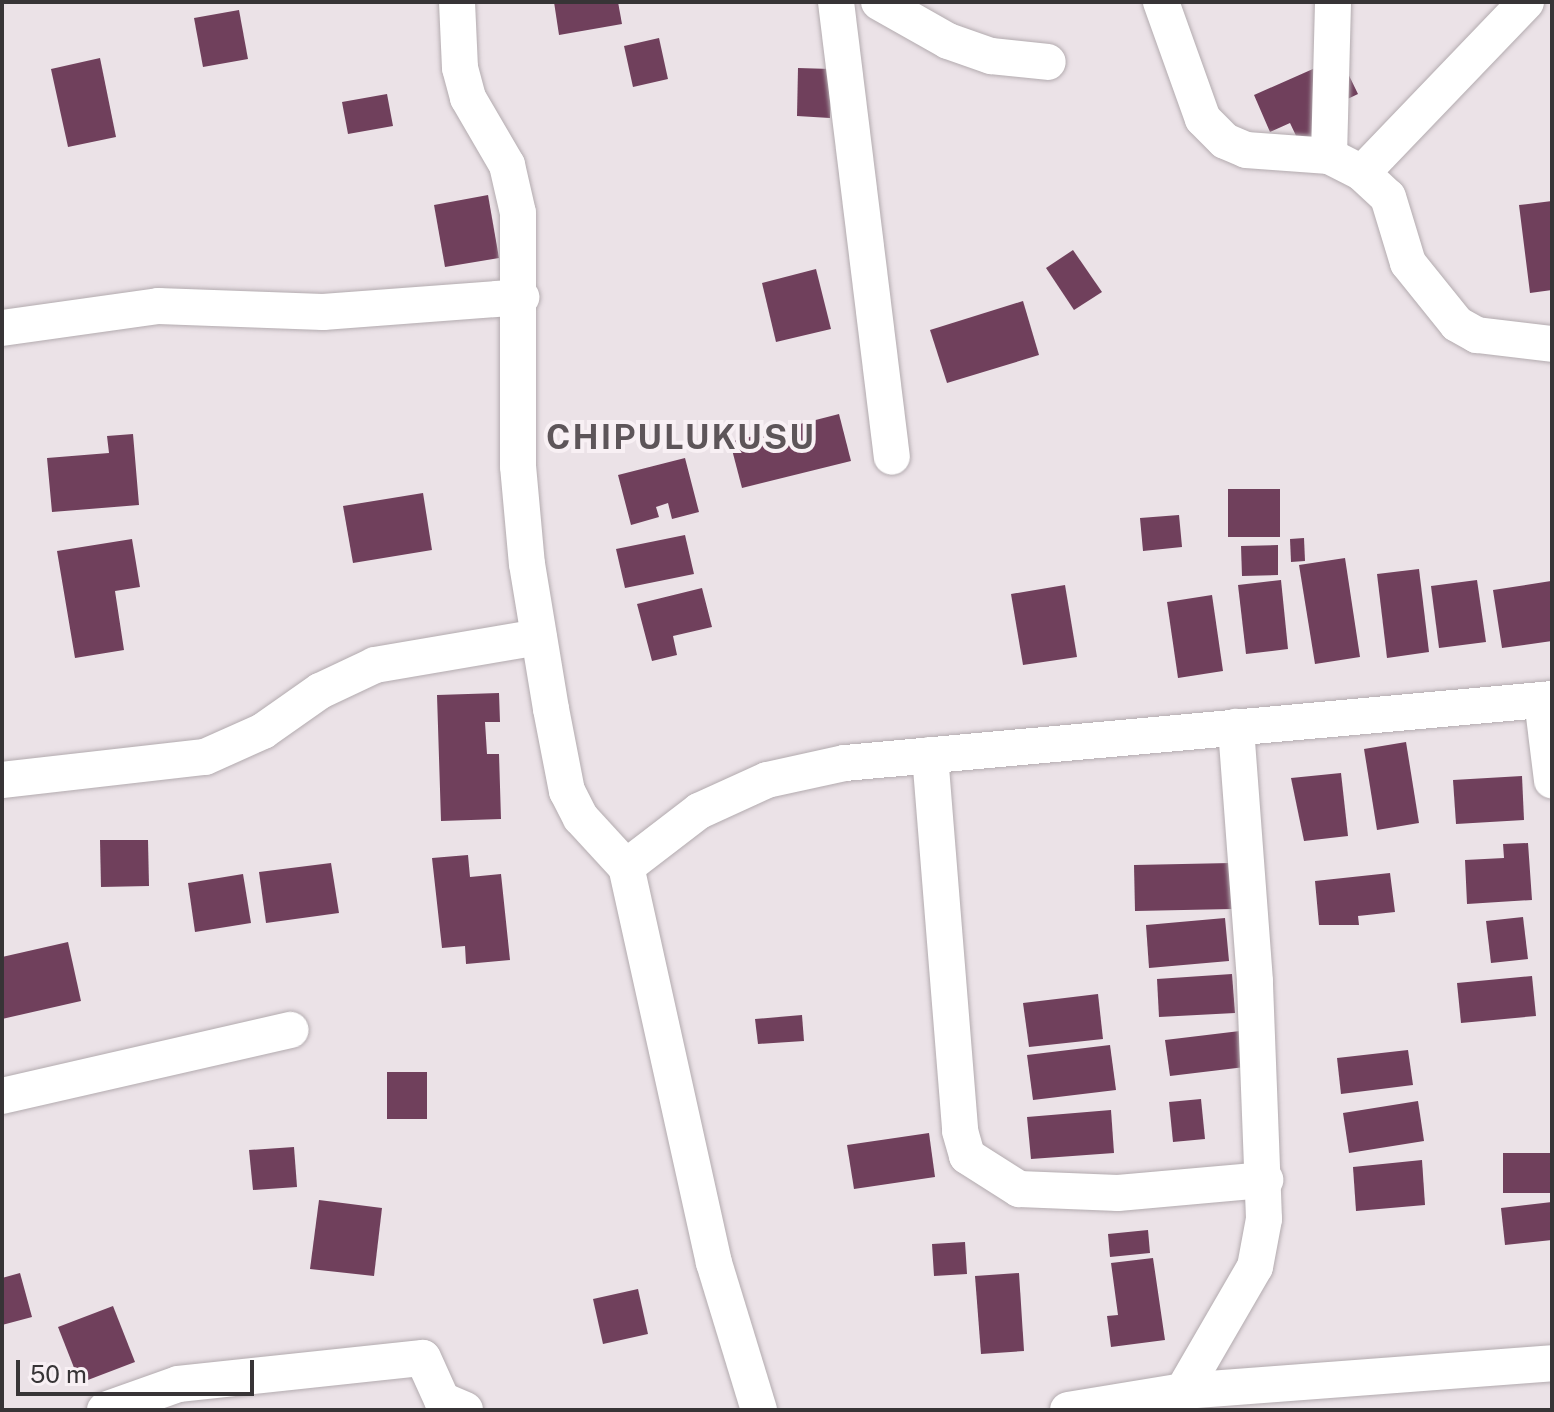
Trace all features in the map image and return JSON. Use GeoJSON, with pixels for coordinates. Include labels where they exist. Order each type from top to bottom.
{"type":"FeatureCollection","features":[{"type":"Feature","properties":{"kind":"street"},"geometry":{"type":"LineString","coordinates":[[457,2],[464,83],[507,165],[518,213],[521,297],[518,466],[539,637],[567,791],[581,818],[626,867],[714,1263],[759,1410]]}},
{"type":"Feature","properties":{"kind":"street"},"geometry":{"type":"LineString","coordinates":[[836,2],[892,457]]}},
{"type":"Feature","properties":{"kind":"street"},"geometry":{"type":"LineString","coordinates":[[879,2],[948,41],[991,56],[1048,62]]}},
{"type":"Feature","properties":{"kind":"street"},"geometry":{"type":"LineString","coordinates":[[1161,2],[1203,119],[1225,141],[1246,150],[1329,156],[1362,173],[1388,197],[1408,263],[1457,324],[1477,335],[1552,344]]}},
{"type":"Feature","properties":{"kind":"street"},"geometry":{"type":"LineString","coordinates":[[1329,156],[1333,2]]}},
{"type":"Feature","properties":{"kind":"street"},"geometry":{"type":"LineString","coordinates":[[1362,173],[1526,2]]}},
{"type":"Feature","properties":{"kind":"street"},"geometry":{"type":"LineString","coordinates":[[2,328],[158,306],[323,312],[521,297]]}},
{"type":"Feature","properties":{"kind":"street"},"geometry":{"type":"LineString","coordinates":[[2,780],[205,757],[263,731],[320,691],[375,665],[539,637]]}},
{"type":"Feature","properties":{"kind":"street"},"geometry":{"type":"LineString","coordinates":[[626,867],[699,811],[767,780],[845,763],[930,755],[1547,700],[1552,780]]}},
{"type":"Feature","properties":{"kind":"street"},"geometry":{"type":"LineString","coordinates":[[1183,1391],[1255,1267],[1265,1180],[1236,727]]}},
{"type":"Feature","properties":{"kind":"street"},"geometry":{"type":"LineString","coordinates":[[930,755],[960,1131],[967,1156],[1019,1189],[1118,1193],[1265,1180]]}},
{"type":"Feature","properties":{"kind":"street"},"geometry":{"type":"LineString","coordinates":[[2,1096],[291,1030]]}},
{"type":"Feature","properties":{"kind":"street"},"geometry":{"type":"LineString","coordinates":[[105,1410],[178,1384],[423,1358],[442,1400],[465,1410]]}},
{"type":"Feature","properties":{"kind":"street"},"geometry":{"type":"LineString","coordinates":[[1068,1410],[1183,1391],[1552,1363]]}},
{"type":"Feature","properties":{"kind":"building"},"geometry":{"type":"Polygon","coordinates":[[[554,2],[618,2],[622,24],[559,35],[554,2]]]}},
{"type":"Feature","properties":{"kind":"building"},"geometry":{"type":"Polygon","coordinates":[[[239,10],[248,59],[203,67],[194,18],[239,10]]]}},
{"type":"Feature","properties":{"kind":"building"},"geometry":{"type":"Polygon","coordinates":[[[659,38],[668,79],[633,87],[624,46],[659,38]]]}},
{"type":"Feature","properties":{"kind":"building"},"geometry":{"type":"Polygon","coordinates":[[[1340,57],[1358,94],[1337,104],[1345,121],[1299,142],[1290,123],[1270,132],[1254,95],[1340,57]]]}},
{"type":"Feature","properties":{"kind":"building"},"geometry":{"type":"Polygon","coordinates":[[[100,58],[116,137],[68,147],[51,69],[100,58]]]}},
{"type":"Feature","properties":{"kind":"building"},"geometry":{"type":"Polygon","coordinates":[[[798,68],[831,69],[830,118],[797,116],[798,68]]]}},
{"type":"Feature","properties":{"kind":"building"},"geometry":{"type":"Polygon","coordinates":[[[387,94],[393,126],[348,134],[342,102],[387,94]]]}},
{"type":"Feature","properties":{"kind":"building"},"geometry":{"type":"Polygon","coordinates":[[[488,195],[499,258],[445,267],[434,205],[488,195]]]}},
{"type":"Feature","properties":{"kind":"building"},"geometry":{"type":"Polygon","coordinates":[[[1552,201],[1552,290],[1530,293],[1519,205],[1552,201]]]}},
{"type":"Feature","properties":{"kind":"building"},"geometry":{"type":"Polygon","coordinates":[[[1073,250],[1102,292],[1074,310],[1046,268],[1073,250]]]}},
{"type":"Feature","properties":{"kind":"building"},"geometry":{"type":"Polygon","coordinates":[[[816,269],[831,329],[776,342],[762,283],[816,269]]]}},
{"type":"Feature","properties":{"kind":"building"},"geometry":{"type":"Polygon","coordinates":[[[1023,301],[1039,355],[947,383],[930,330],[1023,301]]]}},
{"type":"Feature","properties":{"kind":"building"},"geometry":{"type":"Polygon","coordinates":[[[839,414],[851,461],[742,488],[730,442],[839,414]]]}},
{"type":"Feature","properties":{"kind":"building"},"geometry":{"type":"Polygon","coordinates":[[[133,434],[139,505],[52,512],[47,458],[109,453],[107,436],[133,434]]]}},
{"type":"Feature","properties":{"kind":"building"},"geometry":{"type":"Polygon","coordinates":[[[685,458],[699,512],[672,519],[668,503],[656,507],[659,517],[631,525],[618,475],[685,458]]]}},
{"type":"Feature","properties":{"kind":"building"},"geometry":{"type":"Polygon","coordinates":[[[1228,489],[1280,489],[1280,537],[1228,537],[1228,489]]]}},
{"type":"Feature","properties":{"kind":"building"},"geometry":{"type":"Polygon","coordinates":[[[423,493],[432,550],[353,563],[343,506],[423,493]]]}},
{"type":"Feature","properties":{"kind":"building"},"geometry":{"type":"Polygon","coordinates":[[[1179,515],[1182,547],[1143,551],[1140,518],[1179,515]]]}},
{"type":"Feature","properties":{"kind":"building"},"geometry":{"type":"Polygon","coordinates":[[[685,535],[694,574],[625,588],[616,549],[685,535]]]}},
{"type":"Feature","properties":{"kind":"building"},"geometry":{"type":"Polygon","coordinates":[[[1304,538],[1305,561],[1291,562],[1290,539],[1304,538]]]}},
{"type":"Feature","properties":{"kind":"building"},"geometry":{"type":"Polygon","coordinates":[[[132,539],[140,587],[115,591],[124,650],[75,658],[57,551],[132,539]]]}},
{"type":"Feature","properties":{"kind":"building"},"geometry":{"type":"Polygon","coordinates":[[[1278,545],[1278,575],[1242,576],[1241,546],[1278,545]]]}},
{"type":"Feature","properties":{"kind":"building"},"geometry":{"type":"Polygon","coordinates":[[[1345,558],[1360,657],[1315,664],[1299,565],[1345,558]]]}},
{"type":"Feature","properties":{"kind":"building"},"geometry":{"type":"Polygon","coordinates":[[[1419,569],[1429,652],[1387,658],[1377,574],[1419,569]]]}},
{"type":"Feature","properties":{"kind":"building"},"geometry":{"type":"Polygon","coordinates":[[[1281,580],[1288,649],[1246,654],[1238,585],[1281,580]]]}},
{"type":"Feature","properties":{"kind":"building"},"geometry":{"type":"Polygon","coordinates":[[[1477,580],[1486,642],[1439,648],[1431,586],[1477,580]]]}},
{"type":"Feature","properties":{"kind":"building"},"geometry":{"type":"Polygon","coordinates":[[[1551,581],[1552,641],[1502,648],[1493,590],[1551,581]]]}},
{"type":"Feature","properties":{"kind":"building"},"geometry":{"type":"Polygon","coordinates":[[[1065,585],[1077,657],[1023,665],[1011,594],[1065,585]]]}},
{"type":"Feature","properties":{"kind":"building"},"geometry":{"type":"Polygon","coordinates":[[[702,588],[712,627],[673,636],[677,655],[652,661],[637,604],[702,588]]]}},
{"type":"Feature","properties":{"kind":"building"},"geometry":{"type":"Polygon","coordinates":[[[1212,595],[1223,671],[1178,678],[1167,602],[1212,595]]]}},
{"type":"Feature","properties":{"kind":"building"},"geometry":{"type":"Polygon","coordinates":[[[499,693],[500,722],[485,722],[487,754],[499,754],[501,819],[441,821],[437,695],[499,693]]]}},
{"type":"Feature","properties":{"kind":"building"},"geometry":{"type":"Polygon","coordinates":[[[1406,742],[1419,823],[1377,830],[1364,749],[1406,742]]]}},
{"type":"Feature","properties":{"kind":"building"},"geometry":{"type":"Polygon","coordinates":[[[1341,773],[1348,836],[1304,841],[1291,778],[1341,773]]]}},
{"type":"Feature","properties":{"kind":"building"},"geometry":{"type":"Polygon","coordinates":[[[1522,776],[1524,820],[1456,824],[1453,780],[1522,776]]]}},
{"type":"Feature","properties":{"kind":"building"},"geometry":{"type":"Polygon","coordinates":[[[100,840],[148,840],[149,886],[101,887],[100,840]]]}},
{"type":"Feature","properties":{"kind":"building"},"geometry":{"type":"Polygon","coordinates":[[[1528,843],[1532,900],[1467,904],[1465,860],[1504,858],[1503,844],[1528,843]]]}},
{"type":"Feature","properties":{"kind":"building"},"geometry":{"type":"Polygon","coordinates":[[[468,855],[470,877],[501,874],[510,960],[466,964],[465,946],[442,948],[432,858],[468,855]]]}},
{"type":"Feature","properties":{"kind":"building"},"geometry":{"type":"Polygon","coordinates":[[[331,863],[339,913],[266,923],[259,872],[331,863]]]}},
{"type":"Feature","properties":{"kind":"building"},"geometry":{"type":"Polygon","coordinates":[[[1231,863],[1232,909],[1135,911],[1134,865],[1231,863]]]}},
{"type":"Feature","properties":{"kind":"building"},"geometry":{"type":"Polygon","coordinates":[[[1390,873],[1395,912],[1358,916],[1359,925],[1319,925],[1315,881],[1390,873]]]}},
{"type":"Feature","properties":{"kind":"building"},"geometry":{"type":"Polygon","coordinates":[[[243,874],[251,923],[195,932],[188,883],[243,874]]]}},
{"type":"Feature","properties":{"kind":"building"},"geometry":{"type":"Polygon","coordinates":[[[1523,917],[1528,959],[1491,963],[1486,921],[1523,917]]]}},
{"type":"Feature","properties":{"kind":"building"},"geometry":{"type":"Polygon","coordinates":[[[1225,918],[1229,961],[1149,968],[1146,925],[1225,918]]]}},
{"type":"Feature","properties":{"kind":"building"},"geometry":{"type":"Polygon","coordinates":[[[68,942],[81,1001],[2,1019],[2,957],[68,942]]]}},
{"type":"Feature","properties":{"kind":"building"},"geometry":{"type":"Polygon","coordinates":[[[1232,974],[1235,1013],[1159,1017],[1157,979],[1232,974]]]}},
{"type":"Feature","properties":{"kind":"building"},"geometry":{"type":"Polygon","coordinates":[[[1532,976],[1536,1016],[1461,1023],[1457,983],[1532,976]]]}},
{"type":"Feature","properties":{"kind":"building"},"geometry":{"type":"Polygon","coordinates":[[[1098,994],[1103,1039],[1029,1047],[1023,1003],[1098,994]]]}},
{"type":"Feature","properties":{"kind":"building"},"geometry":{"type":"Polygon","coordinates":[[[802,1015],[804,1041],[758,1044],[755,1019],[802,1015]]]}},
{"type":"Feature","properties":{"kind":"building"},"geometry":{"type":"Polygon","coordinates":[[[1240,1031],[1245,1067],[1170,1076],[1165,1040],[1240,1031]]]}},
{"type":"Feature","properties":{"kind":"building"},"geometry":{"type":"Polygon","coordinates":[[[1110,1045],[1116,1090],[1033,1100],[1027,1055],[1110,1045]]]}},
{"type":"Feature","properties":{"kind":"building"},"geometry":{"type":"Polygon","coordinates":[[[1408,1050],[1413,1085],[1341,1094],[1337,1058],[1408,1050]]]}},
{"type":"Feature","properties":{"kind":"building"},"geometry":{"type":"Polygon","coordinates":[[[387,1072],[427,1072],[427,1119],[387,1119],[387,1072]]]}},
{"type":"Feature","properties":{"kind":"building"},"geometry":{"type":"Polygon","coordinates":[[[1201,1099],[1205,1139],[1173,1142],[1169,1102],[1201,1099]]]}},
{"type":"Feature","properties":{"kind":"building"},"geometry":{"type":"Polygon","coordinates":[[[1418,1101],[1424,1141],[1349,1153],[1343,1113],[1418,1101]]]}},
{"type":"Feature","properties":{"kind":"building"},"geometry":{"type":"Polygon","coordinates":[[[1111,1110],[1114,1153],[1031,1159],[1027,1117],[1111,1110]]]}},
{"type":"Feature","properties":{"kind":"building"},"geometry":{"type":"Polygon","coordinates":[[[929,1133],[935,1177],[854,1189],[847,1145],[929,1133]]]}},
{"type":"Feature","properties":{"kind":"building"},"geometry":{"type":"Polygon","coordinates":[[[294,1147],[297,1187],[253,1190],[249,1150],[294,1147]]]}},
{"type":"Feature","properties":{"kind":"building"},"geometry":{"type":"Polygon","coordinates":[[[1503,1153],[1552,1153],[1552,1193],[1503,1193],[1503,1153]]]}},
{"type":"Feature","properties":{"kind":"building"},"geometry":{"type":"Polygon","coordinates":[[[1422,1160],[1425,1205],[1356,1211],[1353,1167],[1422,1160]]]}},
{"type":"Feature","properties":{"kind":"building"},"geometry":{"type":"Polygon","coordinates":[[[319,1200],[382,1208],[374,1276],[310,1269],[319,1200]]]}},
{"type":"Feature","properties":{"kind":"building"},"geometry":{"type":"Polygon","coordinates":[[[1552,1202],[1552,1240],[1505,1245],[1501,1208],[1552,1202]]]}},
{"type":"Feature","properties":{"kind":"building"},"geometry":{"type":"Polygon","coordinates":[[[1148,1230],[1150,1253],[1110,1257],[1108,1234],[1148,1230]]]}},
{"type":"Feature","properties":{"kind":"building"},"geometry":{"type":"Polygon","coordinates":[[[965,1242],[967,1274],[934,1276],[932,1244],[965,1242]]]}},
{"type":"Feature","properties":{"kind":"building"},"geometry":{"type":"Polygon","coordinates":[[[1153,1258],[1165,1340],[1111,1347],[1107,1316],[1118,1315],[1111,1263],[1153,1258]]]}},
{"type":"Feature","properties":{"kind":"building"},"geometry":{"type":"Polygon","coordinates":[[[20,1273],[32,1317],[2,1325],[2,1278],[20,1273]]]}},
{"type":"Feature","properties":{"kind":"building"},"geometry":{"type":"Polygon","coordinates":[[[1019,1273],[1024,1351],[981,1354],[975,1276],[1019,1273]]]}},
{"type":"Feature","properties":{"kind":"building"},"geometry":{"type":"Polygon","coordinates":[[[638,1289],[648,1334],[603,1344],[593,1299],[638,1289]]]}},
{"type":"Feature","properties":{"kind":"building"},"geometry":{"type":"Polygon","coordinates":[[[113,1306],[135,1362],[80,1383],[58,1327],[113,1306]]]}},
{"type":"Feature","properties":{"kind":"district","name":"CHIPULUKUSU"},"geometry":{"type":"Point","coordinates":[681,438]}}]}
